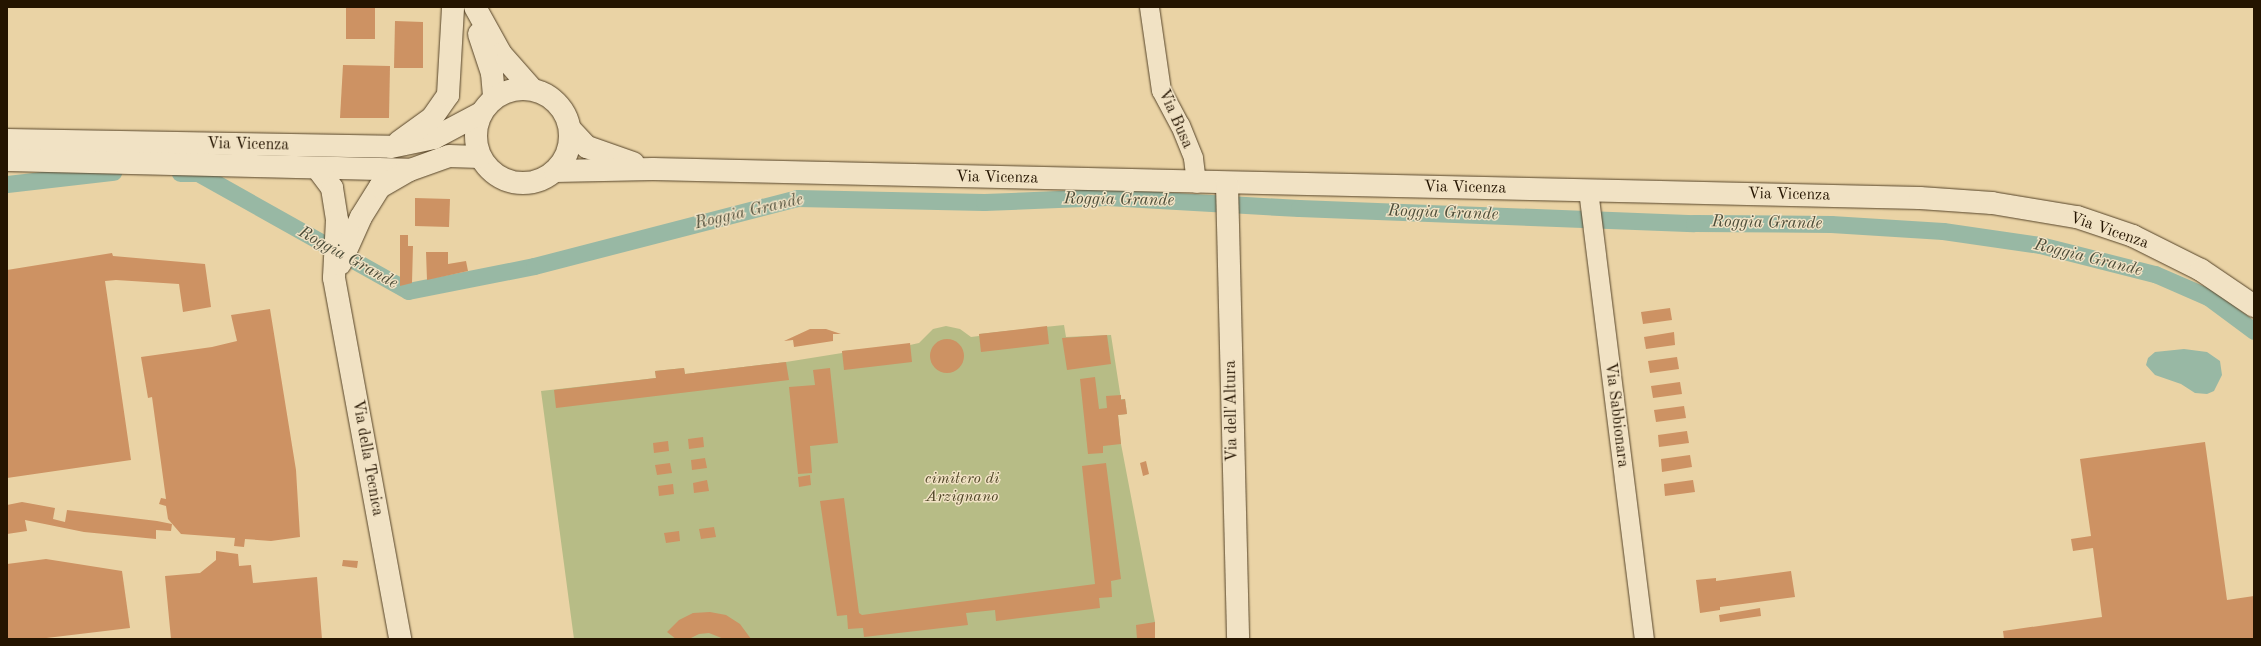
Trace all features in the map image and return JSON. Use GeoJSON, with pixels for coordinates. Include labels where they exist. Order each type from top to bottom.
{"type":"FeatureCollection","features":[{"type":"Feature","properties":{"kind":"main road"},"geometry":{"type":"LineString","coordinates":[[390,147],[432,118],[448,95],[454,7]]}},
{"type":"Feature","properties":{"kind":"main road"},"geometry":{"type":"LineString","coordinates":[[469,7],[492,73],[488,106]]}},
{"type":"Feature","properties":{"kind":"main road"},"geometry":{"type":"LineString","coordinates":[[475,7],[501,54],[532,90]]}},
{"type":"Feature","properties":{"kind":"main road","name":"Via Vicenza"},"geometry":{"type":"LineString","coordinates":[[7,140],[390,147],[434,138],[512,90],[532,90],[546,95],[557,104],[565,115],[570,129],[587,147],[653,169]]}},
{"type":"Feature","properties":{"kind":"main road","name":"Via Vicenza"},"geometry":{"type":"LineString","coordinates":[[488,106],[476,127],[476,142],[480,157],[494,173],[514,183],[529,183],[543,179],[555,171],[568,152],[570,129]]}},
{"type":"Feature","properties":{"kind":"main road","name":"Via Vicenza"},"geometry":{"type":"LineString","coordinates":[[7,160],[410,170],[449,156],[480,157]]}},
{"type":"Feature","properties":{"kind":"main road","name":"Via della Tecnica"},"geometry":{"type":"LineString","coordinates":[[317,168],[332,188],[338,220],[334,278],[400,639]]}},
{"type":"Feature","properties":{"kind":"main road","name":"Via Vicenza"},"geometry":{"type":"LineString","coordinates":[[555,171],[653,169],[1227,184],[1920,198],[1992,203],[2077,217],[2133,236],[2201,270],[2254,306]]}},
{"type":"Feature","properties":{"kind":"main road"},"geometry":{"type":"LineString","coordinates":[[334,278],[361,217],[380,187],[410,170]]}},
{"type":"Feature","properties":{"kind":"main road","name":"Via dell'Altura"},"geometry":{"type":"LineString","coordinates":[[1227,184],[1238,639]]}},
{"type":"Feature","properties":{"kind":"street","name":"Via Busa"},"geometry":{"type":"LineString","coordinates":[[1149,7],[1161,90],[1180,125],[1193,158],[1196,183]]}},
{"type":"Feature","properties":{"kind":"street","name":"Via Sabbionara"},"geometry":{"type":"LineString","coordinates":[[1588,191],[1644,639]]}},
{"type":"Feature","properties":{"kind":"green space","name":"cimitero di Arzignano"},"geometry":{"type":"Polygon","coordinates":[[[1064,325],[1066,337],[1111,335],[1121,399],[1125,399],[1127,414],[1118,415],[1121,444],[1155,622],[1155,639],[574,639],[541,391],[656,378],[655,371],[684,368],[685,374],[786,362],[842,353],[842,351],[910,345],[919,343],[933,329],[946,326],[960,329],[971,337],[979,336],[979,334],[1064,325]]]}},
{"type":"Feature","properties":{"kind":"shaded area"},"geometry":{"type":"Polygon","coordinates":[[[2184,349],[2207,352],[2220,361],[2222,375],[2214,391],[2207,394],[2195,393],[2181,384],[2155,375],[2146,365],[2148,358],[2155,352],[2184,349]]]}},
{"type":"Feature","properties":{"kind":"building"},"geometry":{"type":"Polygon","coordinates":[[[346,7],[375,7],[375,39],[346,39],[346,7]]]}},
{"type":"Feature","properties":{"kind":"building"},"geometry":{"type":"Polygon","coordinates":[[[395,21],[423,22],[423,68],[394,68],[395,21]]]}},
{"type":"Feature","properties":{"kind":"building"},"geometry":{"type":"Polygon","coordinates":[[[343,65],[390,66],[389,118],[340,118],[343,65]]]}},
{"type":"Feature","properties":{"kind":"building"},"geometry":{"type":"Polygon","coordinates":[[[415,198],[450,199],[449,227],[415,226],[415,198]]]}},
{"type":"Feature","properties":{"kind":"building"},"geometry":{"type":"Polygon","coordinates":[[[400,235],[408,235],[408,246],[413,246],[412,283],[400,286],[400,235]]]}},
{"type":"Feature","properties":{"kind":"building"},"geometry":{"type":"Polygon","coordinates":[[[426,252],[448,252],[448,264],[466,261],[468,271],[427,280],[426,252]]]}},
{"type":"Feature","properties":{"kind":"building"},"geometry":{"type":"Polygon","coordinates":[[[112,253],[113,256],[205,264],[211,307],[183,312],[179,284],[116,280],[105,281],[131,460],[7,478],[7,270],[112,253]]]}},
{"type":"Feature","properties":{"kind":"building"},"geometry":{"type":"Polygon","coordinates":[[[1670,308],[1672,320],[1643,324],[1641,312],[1670,308]]]}},
{"type":"Feature","properties":{"kind":"building"},"geometry":{"type":"Polygon","coordinates":[[[270,309],[296,470],[300,537],[271,541],[245,539],[244,547],[234,546],[235,538],[181,534],[168,519],[166,506],[159,504],[161,498],[166,499],[152,397],[148,398],[141,357],[212,347],[237,341],[231,315],[270,309]]]}},
{"type":"Feature","properties":{"kind":"building"},"geometry":{"type":"Polygon","coordinates":[[[1047,326],[1049,344],[981,352],[979,334],[1047,326]]]}},
{"type":"Feature","properties":{"kind":"building"},"geometry":{"type":"Polygon","coordinates":[[[810,329],[826,329],[841,334],[833,334],[833,341],[794,347],[793,340],[784,341],[810,329]]]}},
{"type":"Feature","properties":{"kind":"building"},"geometry":{"type":"Polygon","coordinates":[[[1674,332],[1675,345],[1646,349],[1644,337],[1674,332]]]}},
{"type":"Feature","properties":{"kind":"building"},"geometry":{"type":"Polygon","coordinates":[[[1107,335],[1111,364],[1067,370],[1062,338],[1107,335]]]}},
{"type":"Feature","properties":{"kind":"building"},"geometry":{"type":"Polygon","coordinates":[[[950,339],[959,344],[963,349],[963,363],[959,368],[954,372],[944,373],[940,372],[931,363],[930,353],[931,349],[940,340],[950,339]]]}},
{"type":"Feature","properties":{"kind":"building"},"geometry":{"type":"Polygon","coordinates":[[[910,343],[912,362],[844,370],[842,351],[910,343]]]}},
{"type":"Feature","properties":{"kind":"building"},"geometry":{"type":"Polygon","coordinates":[[[1677,357],[1679,369],[1650,373],[1648,361],[1677,357]]]}},
{"type":"Feature","properties":{"kind":"building"},"geometry":{"type":"Polygon","coordinates":[[[786,362],[789,380],[556,408],[554,390],[656,378],[655,371],[684,368],[685,374],[786,362]]]}},
{"type":"Feature","properties":{"kind":"building"},"geometry":{"type":"Polygon","coordinates":[[[830,368],[838,443],[810,446],[812,473],[798,474],[789,387],[815,385],[813,370],[830,368]]]}},
{"type":"Feature","properties":{"kind":"building"},"geometry":{"type":"Polygon","coordinates":[[[1095,377],[1099,409],[1107,408],[1106,396],[1121,395],[1121,400],[1125,399],[1127,414],[1118,415],[1121,444],[1103,446],[1103,453],[1088,454],[1080,379],[1095,377]]]}},
{"type":"Feature","properties":{"kind":"building"},"geometry":{"type":"Polygon","coordinates":[[[1680,382],[1682,394],[1653,398],[1651,386],[1680,382]]]}},
{"type":"Feature","properties":{"kind":"building"},"geometry":{"type":"Polygon","coordinates":[[[1684,406],[1686,418],[1656,422],[1654,410],[1684,406]]]}},
{"type":"Feature","properties":{"kind":"building"},"geometry":{"type":"Polygon","coordinates":[[[1687,431],[1689,443],[1659,447],[1658,435],[1687,431]]]}},
{"type":"Feature","properties":{"kind":"building"},"geometry":{"type":"Polygon","coordinates":[[[703,437],[704,447],[689,449],[688,439],[703,437]]]}},
{"type":"Feature","properties":{"kind":"building"},"geometry":{"type":"Polygon","coordinates":[[[668,441],[669,451],[654,453],[653,443],[668,441]]]}},
{"type":"Feature","properties":{"kind":"building"},"geometry":{"type":"Polygon","coordinates":[[[2205,442],[2227,600],[2254,596],[2254,639],[2004,639],[2003,631],[2102,617],[2093,548],[2073,551],[2071,539],[2091,536],[2080,459],[2205,442]]]}},
{"type":"Feature","properties":{"kind":"building"},"geometry":{"type":"Polygon","coordinates":[[[1690,455],[1692,467],[1662,472],[1661,459],[1690,455]]]}},
{"type":"Feature","properties":{"kind":"building"},"geometry":{"type":"Polygon","coordinates":[[[705,458],[707,468],[692,470],[691,460],[705,458]]]}},
{"type":"Feature","properties":{"kind":"building"},"geometry":{"type":"Polygon","coordinates":[[[1146,461],[1149,474],[1143,476],[1140,463],[1146,461]]]}},
{"type":"Feature","properties":{"kind":"building"},"geometry":{"type":"Polygon","coordinates":[[[670,463],[672,473],[657,475],[655,465],[670,463]]]}},
{"type":"Feature","properties":{"kind":"building"},"geometry":{"type":"Polygon","coordinates":[[[1106,463],[1121,579],[1111,581],[1112,597],[1099,598],[1100,608],[996,621],[995,610],[966,613],[968,625],[864,637],[863,628],[848,629],[847,615],[837,616],[820,501],[844,498],[859,613],[862,615],[1095,584],[1082,466],[1106,463]]]}},
{"type":"Feature","properties":{"kind":"building"},"geometry":{"type":"Polygon","coordinates":[[[810,475],[811,485],[799,487],[798,477],[810,475]]]}},
{"type":"Feature","properties":{"kind":"building"},"geometry":{"type":"Polygon","coordinates":[[[707,480],[709,491],[694,493],[693,483],[707,480]]]}},
{"type":"Feature","properties":{"kind":"building"},"geometry":{"type":"Polygon","coordinates":[[[1693,480],[1695,492],[1665,496],[1664,484],[1693,480]]]}},
{"type":"Feature","properties":{"kind":"building"},"geometry":{"type":"Polygon","coordinates":[[[673,484],[674,494],[659,496],[658,486],[673,484]]]}},
{"type":"Feature","properties":{"kind":"building"},"geometry":{"type":"Polygon","coordinates":[[[22,502],[55,508],[53,519],[65,522],[67,510],[172,524],[171,531],[156,530],[156,539],[84,532],[25,520],[27,531],[7,534],[7,505],[22,502]]]}},
{"type":"Feature","properties":{"kind":"building"},"geometry":{"type":"Polygon","coordinates":[[[714,527],[716,537],[701,539],[699,529],[714,527]]]}},
{"type":"Feature","properties":{"kind":"building"},"geometry":{"type":"Polygon","coordinates":[[[679,531],[680,541],[666,543],[664,533],[679,531]]]}},
{"type":"Feature","properties":{"kind":"building"},"geometry":{"type":"Polygon","coordinates":[[[216,551],[238,554],[239,566],[251,565],[253,583],[317,577],[322,639],[171,639],[165,576],[200,573],[216,560],[216,551]]]}},
{"type":"Feature","properties":{"kind":"building"},"geometry":{"type":"Polygon","coordinates":[[[46,559],[122,571],[130,628],[38,639],[7,639],[7,564],[46,559]]]}},
{"type":"Feature","properties":{"kind":"building"},"geometry":{"type":"Polygon","coordinates":[[[343,560],[358,561],[357,568],[342,566],[343,560]]]}},
{"type":"Feature","properties":{"kind":"building"},"geometry":{"type":"Polygon","coordinates":[[[1791,571],[1795,597],[1720,607],[1720,610],[1700,613],[1696,580],[1716,578],[1716,581],[1791,571]]]}},
{"type":"Feature","properties":{"kind":"building"},"geometry":{"type":"Polygon","coordinates":[[[1760,608],[1761,616],[1720,622],[1719,615],[1760,608]]]}},
{"type":"Feature","properties":{"kind":"building"},"geometry":{"type":"Polygon","coordinates":[[[710,612],[726,615],[740,624],[751,639],[724,639],[709,633],[699,634],[689,639],[676,639],[667,632],[679,620],[693,613],[710,612]]]}},
{"type":"Feature","properties":{"kind":"building"},"geometry":{"type":"Polygon","coordinates":[[[1155,622],[1155,639],[1137,639],[1136,625],[1155,622]]]}},
{"type":"Feature","properties":{"kind":"waterway","name":"Roggia Grande"},"geometry":{"type":"LineString","coordinates":[[7,184],[113,172]]}},
{"type":"Feature","properties":{"kind":"waterway","name":"Roggia Grande"},"geometry":{"type":"LineString","coordinates":[[180,173],[198,173],[408,291],[534,266],[797,198],[984,202],[1107,197],[1299,208],[1694,223],[1831,224],[1943,231],[2040,245],[2155,274],[2208,297],[2254,331]]}}]}
